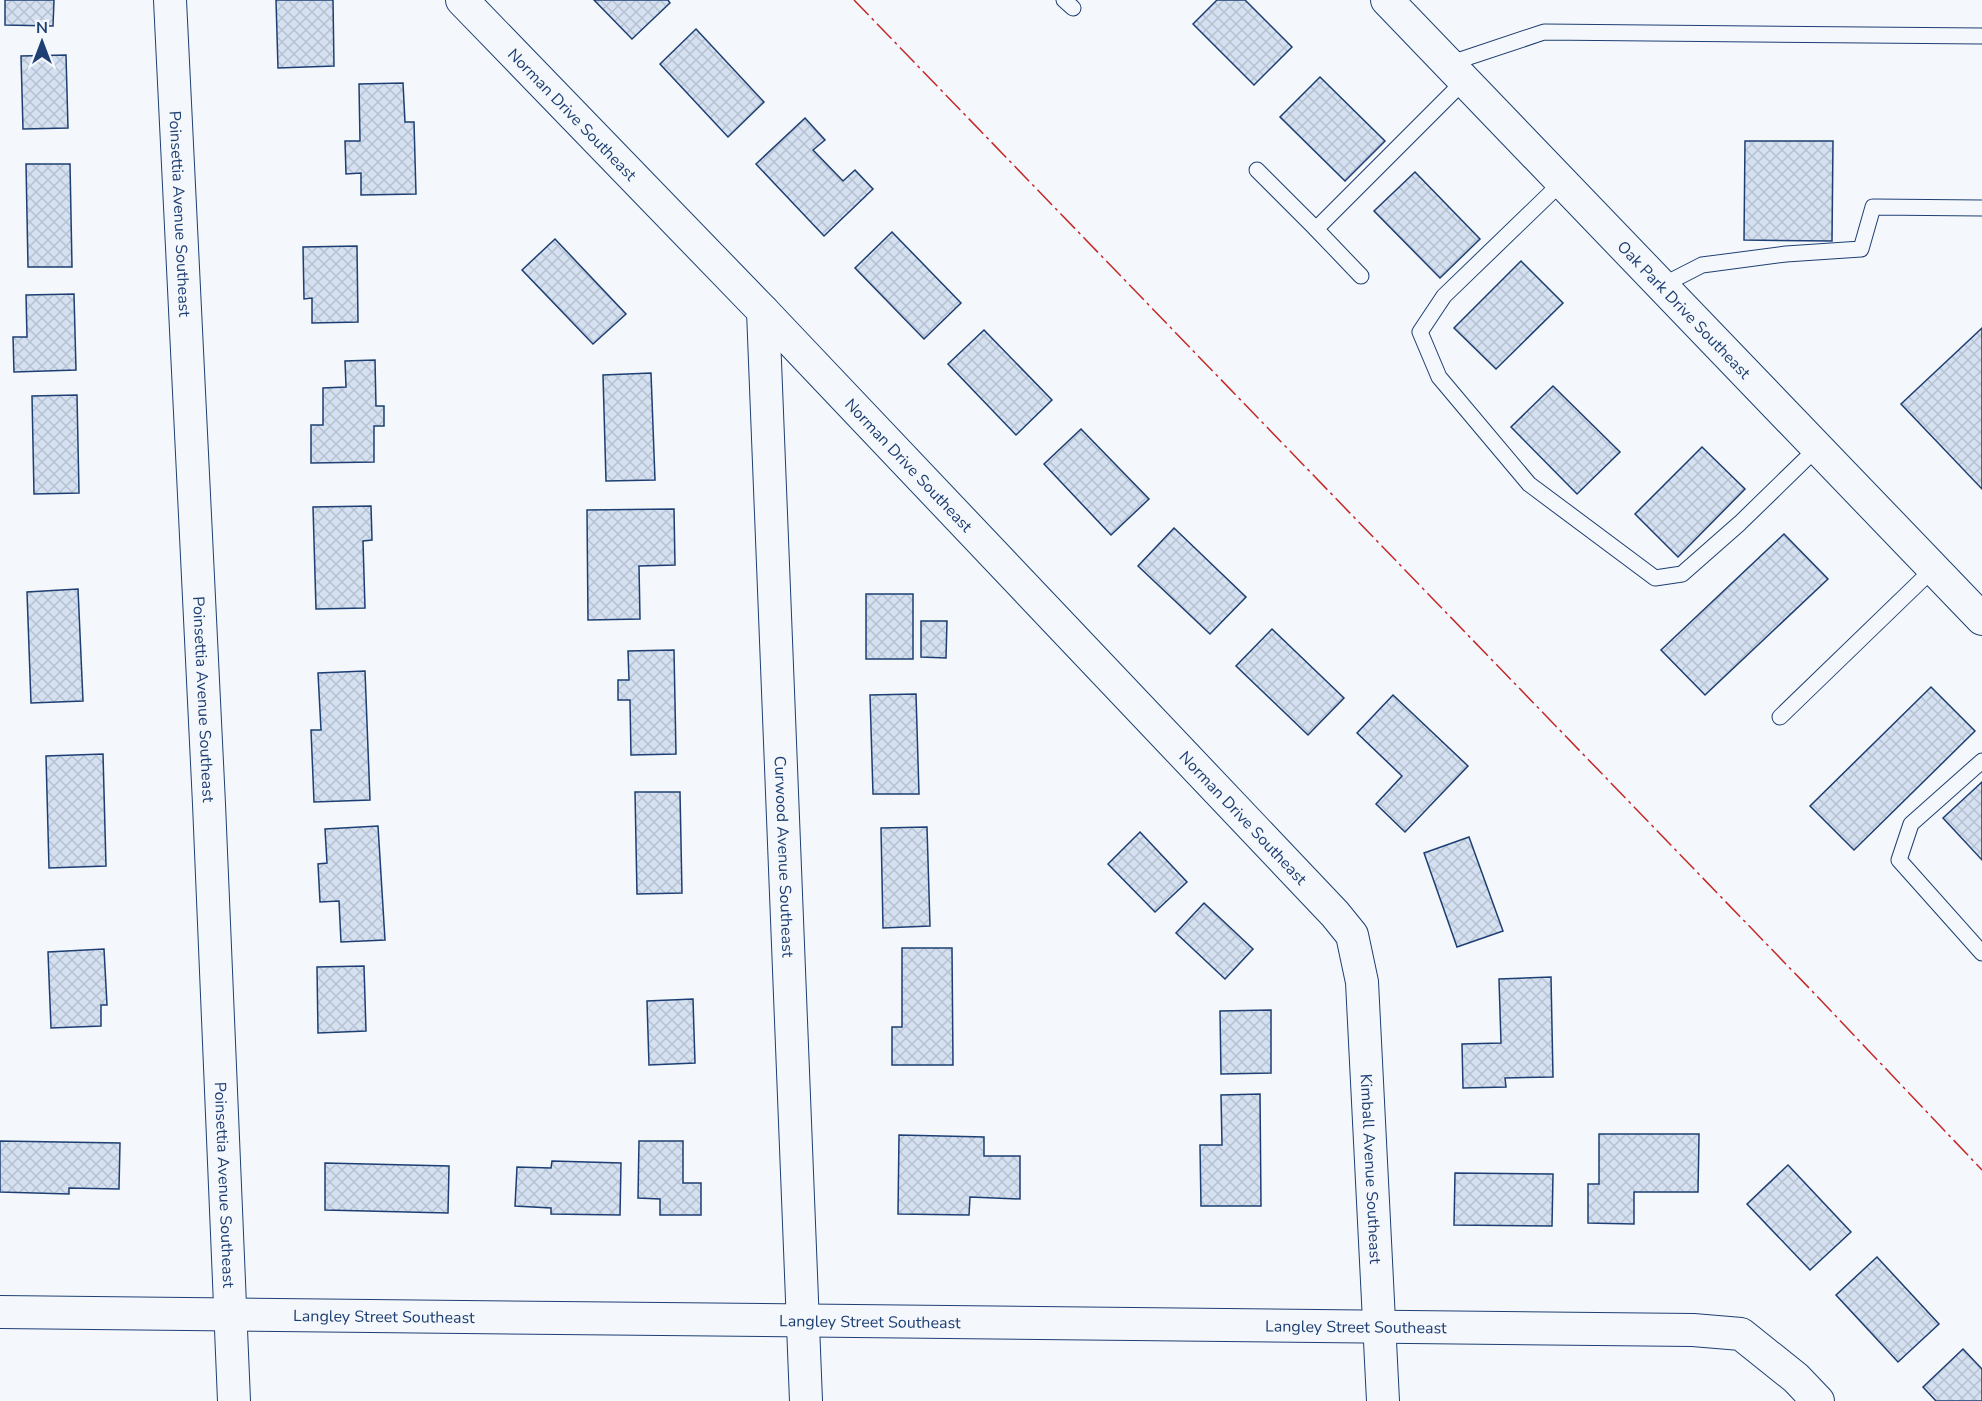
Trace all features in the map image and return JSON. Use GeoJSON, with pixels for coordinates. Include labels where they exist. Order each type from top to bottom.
{"type":"FeatureCollection","features":[{"type":"Feature","properties":{"kind":"street","name":"Poinsettia Avenue Southeast"},"geometry":{"type":"LineString","coordinates":[[170,0],[209,804],[234,1401]]}},
{"type":"Feature","properties":{"kind":"street","name":"Norman Drive Southeast"},"geometry":{"type":"LineString","coordinates":[[462,0],[763,311],[1335,914],[1352,935]]}},
{"type":"Feature","properties":{"kind":"street","name":"Oak Park Drive Southeast"},"geometry":{"type":"LineString","coordinates":[[1387,0],[1982,619]]}},
{"type":"Feature","properties":{"kind":"street","name":"Curwood Avenue Southeast"},"geometry":{"type":"LineString","coordinates":[[763,311],[806,1401]]}},
{"type":"Feature","properties":{"kind":"street","name":"Kimball Avenue Southeast"},"geometry":{"type":"LineString","coordinates":[[1352,935],[1362,982],[1383,1401]]}},
{"type":"Feature","properties":{"kind":"street","name":"Langley Street Southeast"},"geometry":{"type":"LineString","coordinates":[[0,1311],[1693,1330],[1741,1334],[1796,1378],[1818,1401]]}},
{"type":"Feature","properties":{"kind":"lane"},"geometry":{"type":"LineString","coordinates":[[1316,229],[1456,73],[1545,32],[1982,36]]}},
{"type":"Feature","properties":{"kind":"lane"},"geometry":{"type":"LineString","coordinates":[[1257,170],[1361,276]]}},
{"type":"Feature","properties":{"kind":"lane"},"geometry":{"type":"LineString","coordinates":[[1562,182],[1444,296],[1420,332],[1439,377],[1529,484],[1655,578],[1682,574],[1740,523],[1817,448]]}},
{"type":"Feature","properties":{"kind":"lane"},"geometry":{"type":"LineString","coordinates":[[1661,286],[1701,266],[1786,254],[1861,249],[1874,207],[1982,208]]}},
{"type":"Feature","properties":{"kind":"lane"},"geometry":{"type":"LineString","coordinates":[[1780,717],[1933,569]]}},
{"type":"Feature","properties":{"kind":"lane"},"geometry":{"type":"LineString","coordinates":[[1982,761],[1911,824],[1899,860],[1982,954]]}},
{"type":"Feature","properties":{"kind":"building"},"geometry":{"type":"Polygon","coordinates":[[[5,0],[54,0],[53,26],[5,25],[5,0]]]}},
{"type":"Feature","properties":{"kind":"building"},"geometry":{"type":"Polygon","coordinates":[[[276,0],[333,0],[334,66],[278,68],[276,0]]]}},
{"type":"Feature","properties":{"kind":"building"},"geometry":{"type":"Polygon","coordinates":[[[594,0],[668,0],[670,3],[632,39],[594,0]]]}},
{"type":"Feature","properties":{"kind":"building"},"geometry":{"type":"Polygon","coordinates":[[[1217,0],[1245,0],[1292,47],[1254,85],[1193,24],[1217,0]]]}},
{"type":"Feature","properties":{"kind":"building"},"geometry":{"type":"Polygon","coordinates":[[[696,29],[764,102],[728,137],[660,64],[696,29]]]}},
{"type":"Feature","properties":{"kind":"building"},"geometry":{"type":"Polygon","coordinates":[[[66,55],[68,128],[23,129],[21,56],[66,55]]]}},
{"type":"Feature","properties":{"kind":"building"},"geometry":{"type":"Polygon","coordinates":[[[1320,77],[1385,141],[1345,181],[1280,117],[1320,77]]]}},
{"type":"Feature","properties":{"kind":"building"},"geometry":{"type":"Polygon","coordinates":[[[403,83],[405,122],[414,122],[416,194],[361,195],[361,173],[346,174],[345,141],[360,141],[359,84],[403,83]]]}},
{"type":"Feature","properties":{"kind":"building"},"geometry":{"type":"Polygon","coordinates":[[[805,118],[825,140],[813,150],[843,181],[855,170],[873,189],[824,236],[756,164],[805,118]]]}},
{"type":"Feature","properties":{"kind":"building"},"geometry":{"type":"Polygon","coordinates":[[[1745,141],[1833,141],[1832,241],[1744,240],[1745,141]]]}},
{"type":"Feature","properties":{"kind":"building"},"geometry":{"type":"Polygon","coordinates":[[[26,164],[70,164],[72,267],[28,267],[26,164]]]}},
{"type":"Feature","properties":{"kind":"building"},"geometry":{"type":"Polygon","coordinates":[[[1415,172],[1480,239],[1440,278],[1374,211],[1415,172]]]}},
{"type":"Feature","properties":{"kind":"building"},"geometry":{"type":"Polygon","coordinates":[[[892,232],[961,303],[924,339],[855,268],[892,232]]]}},
{"type":"Feature","properties":{"kind":"building"},"geometry":{"type":"Polygon","coordinates":[[[555,239],[626,314],[593,344],[522,270],[555,239]]]}},
{"type":"Feature","properties":{"kind":"building"},"geometry":{"type":"Polygon","coordinates":[[[357,246],[358,322],[312,323],[312,298],[304,299],[303,247],[357,246]]]}},
{"type":"Feature","properties":{"kind":"building"},"geometry":{"type":"Polygon","coordinates":[[[1521,261],[1563,303],[1496,369],[1454,328],[1521,261]]]}},
{"type":"Feature","properties":{"kind":"building"},"geometry":{"type":"Polygon","coordinates":[[[74,294],[76,370],[14,372],[13,337],[27,337],[26,295],[74,294]]]}},
{"type":"Feature","properties":{"kind":"building"},"geometry":{"type":"Polygon","coordinates":[[[1982,328],[1982,489],[1901,404],[1982,328]]]}},
{"type":"Feature","properties":{"kind":"building"},"geometry":{"type":"Polygon","coordinates":[[[984,330],[1052,400],[1016,435],[948,364],[984,330]]]}},
{"type":"Feature","properties":{"kind":"building"},"geometry":{"type":"Polygon","coordinates":[[[375,360],[376,406],[384,406],[384,426],[374,426],[374,462],[311,463],[311,425],[323,425],[323,388],[346,387],[345,361],[375,360]]]}},
{"type":"Feature","properties":{"kind":"building"},"geometry":{"type":"Polygon","coordinates":[[[651,373],[655,480],[606,481],[603,375],[651,373]]]}},
{"type":"Feature","properties":{"kind":"building"},"geometry":{"type":"Polygon","coordinates":[[[1553,386],[1620,452],[1577,494],[1511,427],[1553,386]]]}},
{"type":"Feature","properties":{"kind":"building"},"geometry":{"type":"Polygon","coordinates":[[[77,395],[79,493],[34,494],[32,396],[77,395]]]}},
{"type":"Feature","properties":{"kind":"building"},"geometry":{"type":"Polygon","coordinates":[[[1081,429],[1149,499],[1111,535],[1044,464],[1081,429]]]}},
{"type":"Feature","properties":{"kind":"building"},"geometry":{"type":"Polygon","coordinates":[[[1702,447],[1745,489],[1678,557],[1635,514],[1702,447]]]}},
{"type":"Feature","properties":{"kind":"building"},"geometry":{"type":"Polygon","coordinates":[[[371,506],[372,540],[363,541],[365,608],[316,609],[313,507],[371,506]]]}},
{"type":"Feature","properties":{"kind":"building"},"geometry":{"type":"Polygon","coordinates":[[[674,509],[675,565],[639,566],[640,619],[588,620],[587,510],[674,509]]]}},
{"type":"Feature","properties":{"kind":"building"},"geometry":{"type":"Polygon","coordinates":[[[1174,528],[1246,597],[1210,634],[1138,566],[1174,528]]]}},
{"type":"Feature","properties":{"kind":"building"},"geometry":{"type":"Polygon","coordinates":[[[1784,534],[1828,579],[1705,695],[1661,650],[1784,534]]]}},
{"type":"Feature","properties":{"kind":"building"},"geometry":{"type":"Polygon","coordinates":[[[78,589],[83,701],[31,703],[27,592],[78,589]]]}},
{"type":"Feature","properties":{"kind":"building"},"geometry":{"type":"Polygon","coordinates":[[[866,594],[913,594],[913,659],[866,659],[866,594]]]}},
{"type":"Feature","properties":{"kind":"building"},"geometry":{"type":"Polygon","coordinates":[[[921,621],[947,621],[946,658],[921,657],[921,621]]]}},
{"type":"Feature","properties":{"kind":"building"},"geometry":{"type":"Polygon","coordinates":[[[1272,629],[1344,698],[1308,735],[1236,666],[1272,629]]]}},
{"type":"Feature","properties":{"kind":"building"},"geometry":{"type":"Polygon","coordinates":[[[674,650],[676,754],[631,755],[630,700],[618,700],[618,680],[629,680],[628,651],[674,650]]]}},
{"type":"Feature","properties":{"kind":"building"},"geometry":{"type":"Polygon","coordinates":[[[365,671],[370,800],[314,802],[311,730],[321,730],[318,673],[365,671]]]}},
{"type":"Feature","properties":{"kind":"building"},"geometry":{"type":"Polygon","coordinates":[[[1931,687],[1975,731],[1854,850],[1810,806],[1931,687]]]}},
{"type":"Feature","properties":{"kind":"building"},"geometry":{"type":"Polygon","coordinates":[[[916,694],[919,794],[873,794],[870,695],[916,694]]]}},
{"type":"Feature","properties":{"kind":"building"},"geometry":{"type":"Polygon","coordinates":[[[1393,695],[1468,766],[1405,832],[1376,804],[1402,776],[1357,733],[1393,695]]]}},
{"type":"Feature","properties":{"kind":"building"},"geometry":{"type":"Polygon","coordinates":[[[103,754],[106,866],[49,868],[46,756],[103,754]]]}},
{"type":"Feature","properties":{"kind":"building"},"geometry":{"type":"Polygon","coordinates":[[[1982,782],[1982,860],[1943,818],[1982,782]]]}},
{"type":"Feature","properties":{"kind":"building"},"geometry":{"type":"Polygon","coordinates":[[[635,792],[680,792],[682,893],[637,894],[635,792]]]}},
{"type":"Feature","properties":{"kind":"building"},"geometry":{"type":"Polygon","coordinates":[[[378,826],[385,940],[341,942],[339,901],[320,902],[318,864],[327,863],[325,829],[378,826]]]}},
{"type":"Feature","properties":{"kind":"building"},"geometry":{"type":"Polygon","coordinates":[[[927,827],[930,926],[883,928],[881,828],[927,827]]]}},
{"type":"Feature","properties":{"kind":"building"},"geometry":{"type":"Polygon","coordinates":[[[1140,832],[1187,882],[1155,912],[1108,864],[1140,832]]]}},
{"type":"Feature","properties":{"kind":"building"},"geometry":{"type":"Polygon","coordinates":[[[1469,837],[1503,931],[1457,947],[1424,853],[1469,837]]]}},
{"type":"Feature","properties":{"kind":"building"},"geometry":{"type":"Polygon","coordinates":[[[1204,903],[1253,949],[1225,979],[1176,933],[1204,903]]]}},
{"type":"Feature","properties":{"kind":"building"},"geometry":{"type":"Polygon","coordinates":[[[902,948],[952,948],[953,1065],[892,1065],[892,1027],[902,1027],[902,948]]]}},
{"type":"Feature","properties":{"kind":"building"},"geometry":{"type":"Polygon","coordinates":[[[104,949],[107,1005],[101,1005],[101,1026],[51,1028],[48,952],[104,949]]]}},
{"type":"Feature","properties":{"kind":"building"},"geometry":{"type":"Polygon","coordinates":[[[364,966],[366,1031],[318,1033],[317,967],[364,966]]]}},
{"type":"Feature","properties":{"kind":"building"},"geometry":{"type":"Polygon","coordinates":[[[1551,977],[1553,1077],[1505,1078],[1506,1087],[1463,1088],[1462,1044],[1501,1043],[1499,979],[1551,977]]]}},
{"type":"Feature","properties":{"kind":"building"},"geometry":{"type":"Polygon","coordinates":[[[693,999],[695,1063],[649,1065],[647,1001],[693,999]]]}},
{"type":"Feature","properties":{"kind":"building"},"geometry":{"type":"Polygon","coordinates":[[[1271,1010],[1271,1073],[1221,1074],[1220,1011],[1271,1010]]]}},
{"type":"Feature","properties":{"kind":"building"},"geometry":{"type":"Polygon","coordinates":[[[1260,1094],[1261,1206],[1201,1206],[1200,1145],[1222,1145],[1221,1095],[1260,1094]]]}},
{"type":"Feature","properties":{"kind":"building"},"geometry":{"type":"Polygon","coordinates":[[[1599,1134],[1699,1134],[1698,1192],[1634,1192],[1634,1224],[1588,1223],[1588,1184],[1599,1184],[1599,1134]]]}},
{"type":"Feature","properties":{"kind":"building"},"geometry":{"type":"Polygon","coordinates":[[[899,1135],[984,1137],[984,1156],[1020,1156],[1020,1199],[970,1197],[969,1215],[898,1214],[899,1135]]]}},
{"type":"Feature","properties":{"kind":"building"},"geometry":{"type":"Polygon","coordinates":[[[0,1141],[120,1143],[119,1189],[69,1188],[69,1194],[0,1192],[0,1141]]]}},
{"type":"Feature","properties":{"kind":"building"},"geometry":{"type":"Polygon","coordinates":[[[639,1141],[683,1141],[683,1183],[701,1183],[701,1215],[660,1215],[660,1199],[638,1198],[639,1141]]]}},
{"type":"Feature","properties":{"kind":"building"},"geometry":{"type":"Polygon","coordinates":[[[552,1161],[621,1163],[620,1215],[551,1214],[551,1208],[515,1206],[517,1167],[551,1168],[552,1161]]]}},
{"type":"Feature","properties":{"kind":"building"},"geometry":{"type":"Polygon","coordinates":[[[325,1163],[449,1166],[448,1213],[325,1210],[325,1163]]]}},
{"type":"Feature","properties":{"kind":"building"},"geometry":{"type":"Polygon","coordinates":[[[1788,1165],[1851,1232],[1810,1270],[1747,1204],[1788,1165]]]}},
{"type":"Feature","properties":{"kind":"building"},"geometry":{"type":"Polygon","coordinates":[[[1455,1173],[1553,1174],[1552,1226],[1454,1225],[1455,1173]]]}},
{"type":"Feature","properties":{"kind":"building"},"geometry":{"type":"Polygon","coordinates":[[[1877,1257],[1939,1324],[1898,1362],[1836,1295],[1877,1257]]]}},
{"type":"Feature","properties":{"kind":"building"},"geometry":{"type":"Polygon","coordinates":[[[1963,1349],[1982,1369],[1982,1401],[1936,1401],[1923,1387],[1963,1349]]]}},
{"type":"Feature","properties":{"kind":"power"},"geometry":{"type":"LineString","coordinates":[[854,0],[1811,990],[1982,1170]]}}]}
